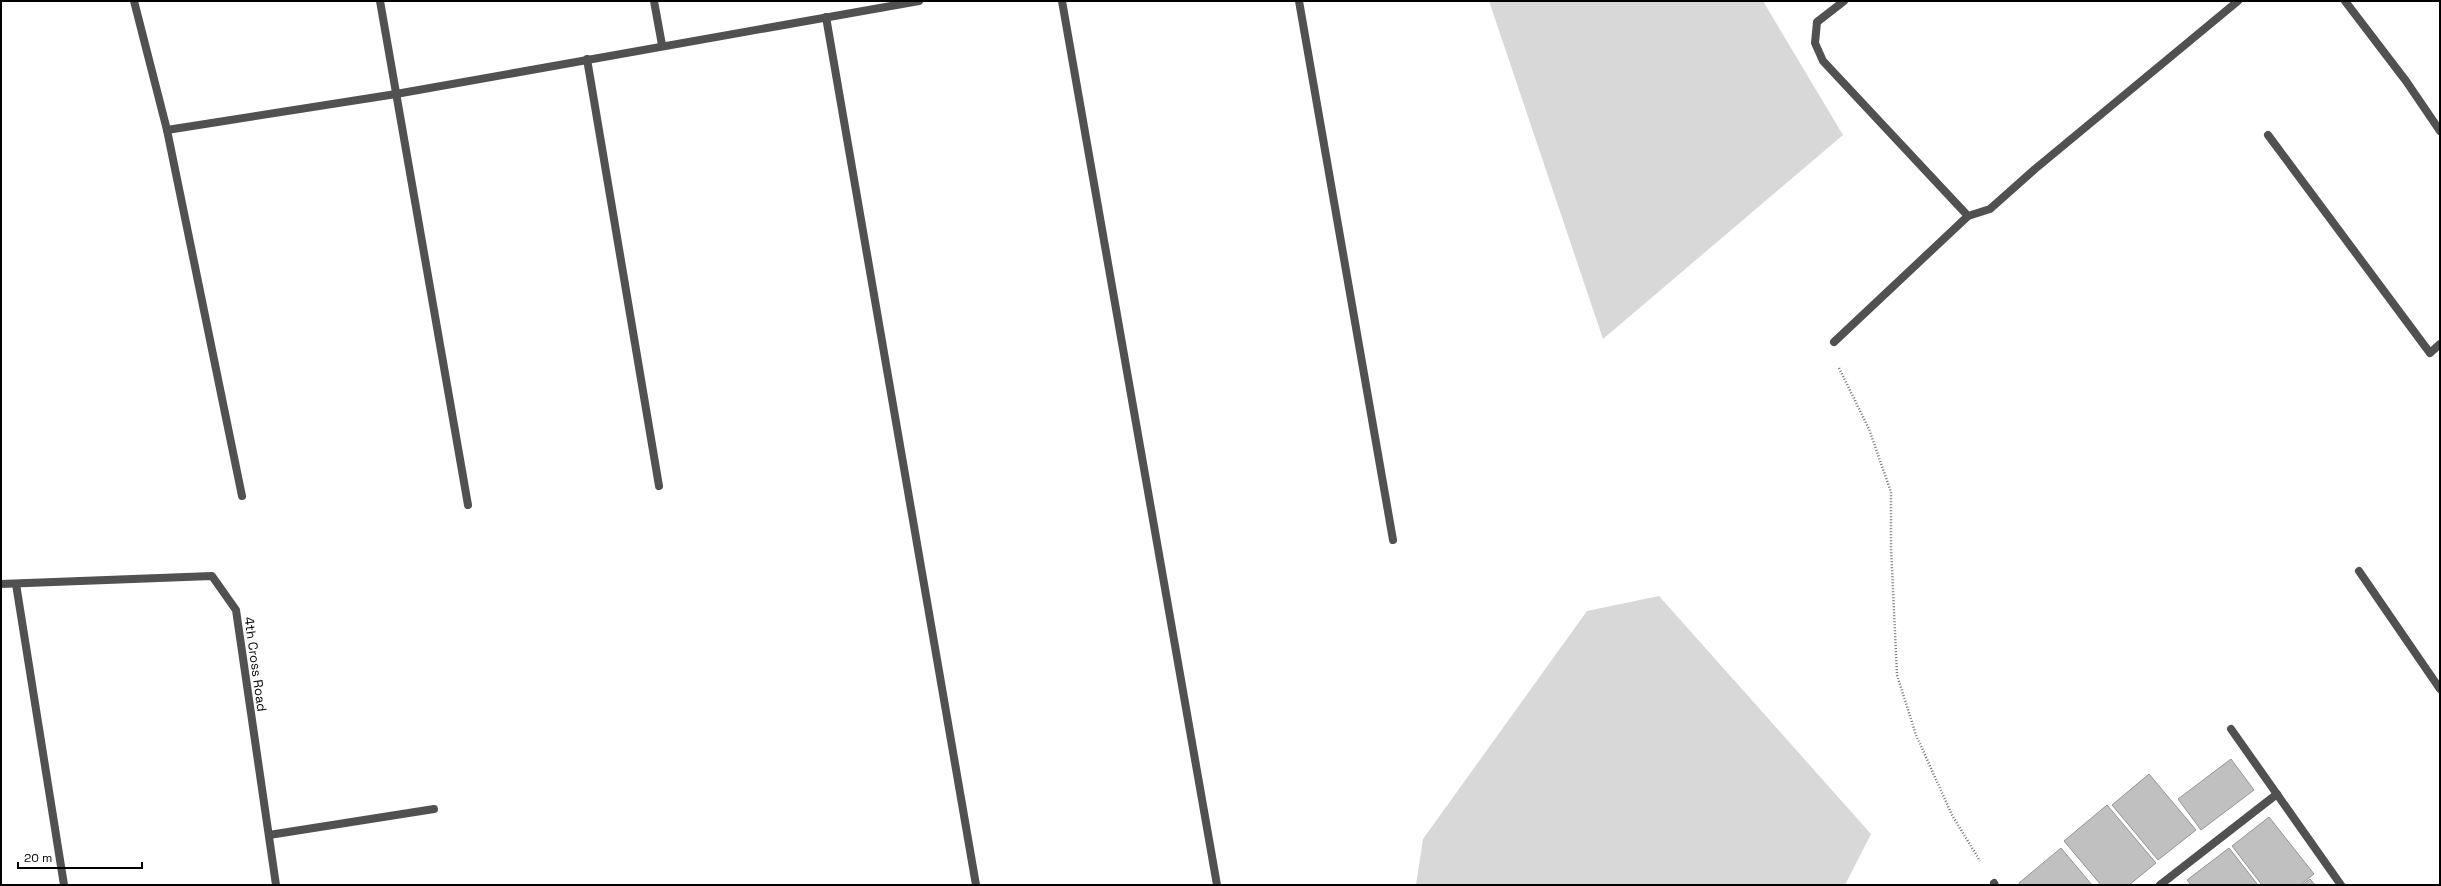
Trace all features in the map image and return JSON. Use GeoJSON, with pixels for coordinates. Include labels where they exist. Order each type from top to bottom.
{"type":"FeatureCollection","features":[{"type":"Feature","properties":{"kind":"street"},"geometry":{"type":"LineString","coordinates":[[134,1],[167,130],[242,496]]}},
{"type":"Feature","properties":{"kind":"street"},"geometry":{"type":"LineString","coordinates":[[380,1],[468,505]]}},
{"type":"Feature","properties":{"kind":"street"},"geometry":{"type":"LineString","coordinates":[[654,1],[662,45]]}},
{"type":"Feature","properties":{"kind":"street"},"geometry":{"type":"LineString","coordinates":[[167,130],[396,94],[662,45],[919,1]]}},
{"type":"Feature","properties":{"kind":"street"},"geometry":{"type":"LineString","coordinates":[[1062,1],[1217,885]]}},
{"type":"Feature","properties":{"kind":"street"},"geometry":{"type":"LineString","coordinates":[[1298,1],[1393,540]]}},
{"type":"Feature","properties":{"kind":"street"},"geometry":{"type":"LineString","coordinates":[[1844,1],[1817,22],[1815,43],[1822,61],[1968,216]]}},
{"type":"Feature","properties":{"kind":"street"},"geometry":{"type":"LineString","coordinates":[[1834,342],[1968,216],[1990,209],[2238,1]]}},
{"type":"Feature","properties":{"kind":"street"},"geometry":{"type":"LineString","coordinates":[[2345,1],[2406,81],[2440,131]]}},
{"type":"Feature","properties":{"kind":"street"},"geometry":{"type":"LineString","coordinates":[[826,17],[976,885]]}},
{"type":"Feature","properties":{"kind":"street"},"geometry":{"type":"LineString","coordinates":[[587,59],[659,486]]}},
{"type":"Feature","properties":{"kind":"street"},"geometry":{"type":"LineString","coordinates":[[2268,135],[2430,353],[2440,344]]}},
{"type":"Feature","properties":{"kind":"street"},"geometry":{"type":"LineString","coordinates":[[2359,571],[2440,689]]}},
{"type":"Feature","properties":{"kind":"street","name":"4th Cross Road"},"geometry":{"type":"LineString","coordinates":[[16,584],[212,576],[236,610],[276,885]]}},
{"type":"Feature","properties":{"kind":"street"},"geometry":{"type":"LineString","coordinates":[[1,584],[16,584],[64,885]]}},
{"type":"Feature","properties":{"kind":"street"},"geometry":{"type":"LineString","coordinates":[[2231,730],[2341,885]]}},
{"type":"Feature","properties":{"kind":"street"},"geometry":{"type":"LineString","coordinates":[[2160,885],[2277,794]]}},
{"type":"Feature","properties":{"kind":"street"},"geometry":{"type":"LineString","coordinates":[[269,835],[434,809]]}},
{"type":"Feature","properties":{"kind":"path"},"geometry":{"type":"LineString","coordinates":[[1834,342],[1839,369],[1869,429],[1891,492],[1891,547],[1897,675],[1916,735],[1952,815],[1994,884]]}},
{"type":"Feature","properties":{"kind":"shaded area"},"geometry":{"type":"Polygon","coordinates":[[[1489,1],[1763,1],[1843,135],[1603,339],[1489,1]]]}},
{"type":"Feature","properties":{"kind":"shaded area"},"geometry":{"type":"Polygon","coordinates":[[[1659,596],[1871,834],[1845,885],[1416,885],[1423,839],[1587,611],[1659,596]]]}},
{"type":"Feature","properties":{"kind":"building"},"geometry":{"type":"Polygon","coordinates":[[[2231,759],[2254,790],[2201,830],[2178,799],[2231,759]]]}},
{"type":"Feature","properties":{"kind":"building"},"geometry":{"type":"Polygon","coordinates":[[[2149,774],[2196,830],[2158,860],[2112,805],[2149,774]]]}},
{"type":"Feature","properties":{"kind":"building"},"geometry":{"type":"Polygon","coordinates":[[[2107,805],[2156,863],[2129,885],[2101,885],[2064,841],[2107,805]]]}},
{"type":"Feature","properties":{"kind":"building"},"geometry":{"type":"Polygon","coordinates":[[[2269,817],[2314,874],[2300,885],[2262,885],[2232,846],[2269,817]]]}},
{"type":"Feature","properties":{"kind":"building"},"geometry":{"type":"Polygon","coordinates":[[[2061,848],[2092,885],[2020,885],[2019,883],[2061,848]]]}},
{"type":"Feature","properties":{"kind":"building"},"geometry":{"type":"Polygon","coordinates":[[[2229,848],[2258,885],[2191,885],[2187,880],[2229,848]]]}},
{"type":"Feature","properties":{"kind":"building"},"geometry":{"type":"Polygon","coordinates":[[[2310,879],[2315,885],[2302,885],[2310,879]]]}}]}
